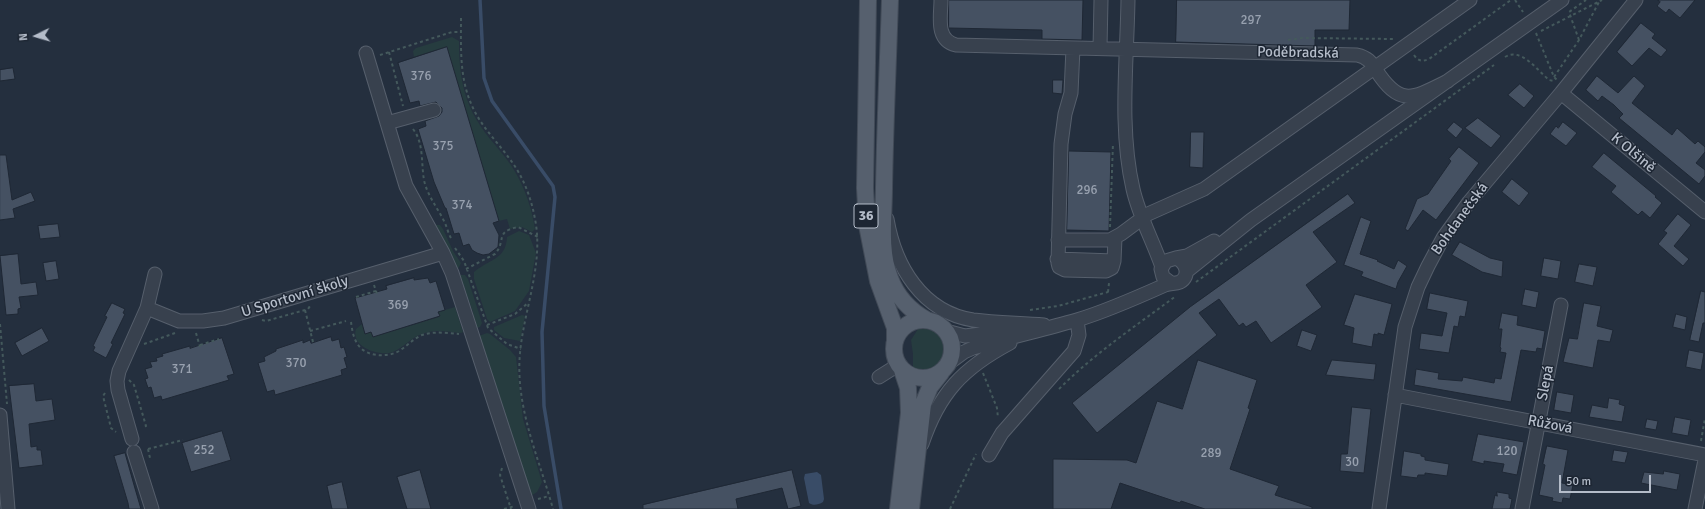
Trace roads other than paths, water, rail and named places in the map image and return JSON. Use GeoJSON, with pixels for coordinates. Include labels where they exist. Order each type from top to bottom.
{"type":"FeatureCollection","features":[{"type":"Feature","properties":{"kind":"main road","name":"36"},"geometry":{"type":"LineString","coordinates":[[868,0],[865,180],[866,219],[873,262],[884,299],[893,322],[895,341],[893,353],[900,368],[909,398],[898,509]]}},
{"type":"Feature","properties":{"kind":"main road","name":"36"},"geometry":{"type":"LineString","coordinates":[[890,0],[884,199],[884,244],[889,277],[902,301],[917,314],[940,326],[946,331]]}},
{"type":"Feature","properties":{"kind":"main road"},"geometry":{"type":"LineString","coordinates":[[895,341],[897,334],[907,325],[913,322],[927,320]]}},
{"type":"Feature","properties":{"kind":"main road"},"geometry":{"type":"LineString","coordinates":[[911,509],[923,404],[930,387],[945,368],[951,357],[952,343],[946,331]]}},
{"type":"Feature","properties":{"kind":"main road"},"geometry":{"type":"LineString","coordinates":[[900,368],[907,375],[921,379],[935,376],[945,368]]}},
{"type":"Feature","properties":{"kind":"street","name":"Poděbradská"},"geometry":{"type":"LineString","coordinates":[[941,0],[942,34],[951,44],[1357,55],[1368,59],[1390,89],[1406,96],[1419,94],[1448,81]]}},
{"type":"Feature","properties":{"kind":"street"},"geometry":{"type":"LineString","coordinates":[[1100,48],[1101,0]]}},
{"type":"Feature","properties":{"kind":"street"},"geometry":{"type":"LineString","coordinates":[[1128,0],[1125,114],[1126,150],[1133,191],[1164,279],[1171,283]]}},
{"type":"Feature","properties":{"kind":"street"},"geometry":{"type":"LineString","coordinates":[[1058,240],[1113,239],[1142,217],[1215,182],[1470,0]]}},
{"type":"Feature","properties":{"kind":"street","name":"Poděbradská"},"geometry":{"type":"LineString","coordinates":[[1186,272],[1276,203],[1562,0]]}},
{"type":"Feature","properties":{"kind":"street","name":"Bohdanečská"},"geometry":{"type":"LineString","coordinates":[[1379,509],[1401,347],[1407,320],[1418,287],[1435,252],[1470,202],[1636,0]]}},
{"type":"Feature","properties":{"kind":"street"},"geometry":{"type":"LineString","coordinates":[[1073,48],[1071,93],[1065,114],[1061,144],[1058,259],[1112,266],[1113,239]]}},
{"type":"Feature","properties":{"kind":"street"},"geometry":{"type":"LineString","coordinates":[[367,56],[406,186],[443,253],[452,273],[529,509]]}},
{"type":"Feature","properties":{"kind":"street","name":"K Olšině"},"geometry":{"type":"LineString","coordinates":[[1561,93],[1705,212]]}},
{"type":"Feature","properties":{"kind":"street"},"geometry":{"type":"LineString","coordinates":[[387,123],[434,110]]}},
{"type":"Feature","properties":{"kind":"street"},"geometry":{"type":"LineString","coordinates":[[884,199],[889,230],[897,256],[914,286],[931,302],[952,314],[973,320],[1055,325]]}},
{"type":"Feature","properties":{"kind":"street","name":"Poděbradská"},"geometry":{"type":"LineString","coordinates":[[1175,258],[1183,258],[1195,252],[1276,203]]}},
{"type":"Feature","properties":{"kind":"street"},"geometry":{"type":"LineString","coordinates":[[945,368],[964,352],[973,348],[1077,320],[1135,300],[1171,283],[1182,280],[1186,272],[1183,263],[1158,244],[1148,230],[1142,217]]}},
{"type":"Feature","properties":{"kind":"street","name":"U Sportovní školy"},"geometry":{"type":"LineString","coordinates":[[147,308],[179,321],[203,321],[224,318],[443,253]]}},
{"type":"Feature","properties":{"kind":"street"},"geometry":{"type":"LineString","coordinates":[[1118,306],[1156,278],[1166,261],[1175,258]]}},
{"type":"Feature","properties":{"kind":"street"},"geometry":{"type":"LineString","coordinates":[[132,439],[117,382],[119,371],[147,308],[155,274]]}},
{"type":"Feature","properties":{"kind":"street","name":"Slepá"},"geometry":{"type":"LineString","coordinates":[[1522,509],[1561,305]]}},
{"type":"Feature","properties":{"kind":"street"},"geometry":{"type":"LineString","coordinates":[[988,455],[1002,433],[1074,351],[1079,340],[1077,320]]}},
{"type":"Feature","properties":{"kind":"street"},"geometry":{"type":"LineString","coordinates":[[946,331],[959,335],[972,335],[1055,325]]}},
{"type":"Feature","properties":{"kind":"street"},"geometry":{"type":"LineString","coordinates":[[915,475],[921,449],[930,424],[939,406],[954,383],[978,362],[994,352],[1029,335],[1055,325]]}},
{"type":"Feature","properties":{"kind":"street"},"geometry":{"type":"LineString","coordinates":[[879,377],[900,368]]}},
{"type":"Feature","properties":{"kind":"street","name":"Růžová"},"geometry":{"type":"LineString","coordinates":[[1395,395],[1538,423],[1702,450]]}},
{"type":"Feature","properties":{"kind":"street"},"geometry":{"type":"LineString","coordinates":[[0,415],[8,509]]}},
{"type":"Feature","properties":{"kind":"street"},"geometry":{"type":"LineString","coordinates":[[134,452],[152,509]]}},
{"type":"Feature","properties":{"kind":"street"},"geometry":{"type":"LineString","coordinates":[[1695,509],[1705,460]]}},
{"type":"Feature","properties":{"kind":"water"},"geometry":{"type":"Polygon","coordinates":[[[817,472],[821,475],[824,499],[823,502],[814,505],[809,503],[804,478],[805,474],[817,472]]]}},
{"type":"Feature","properties":{"kind":"waterway"},"geometry":{"type":"LineString","coordinates":[[480,0],[484,78],[492,101],[553,186],[555,197],[542,332],[544,406],[561,509]]}}]}
